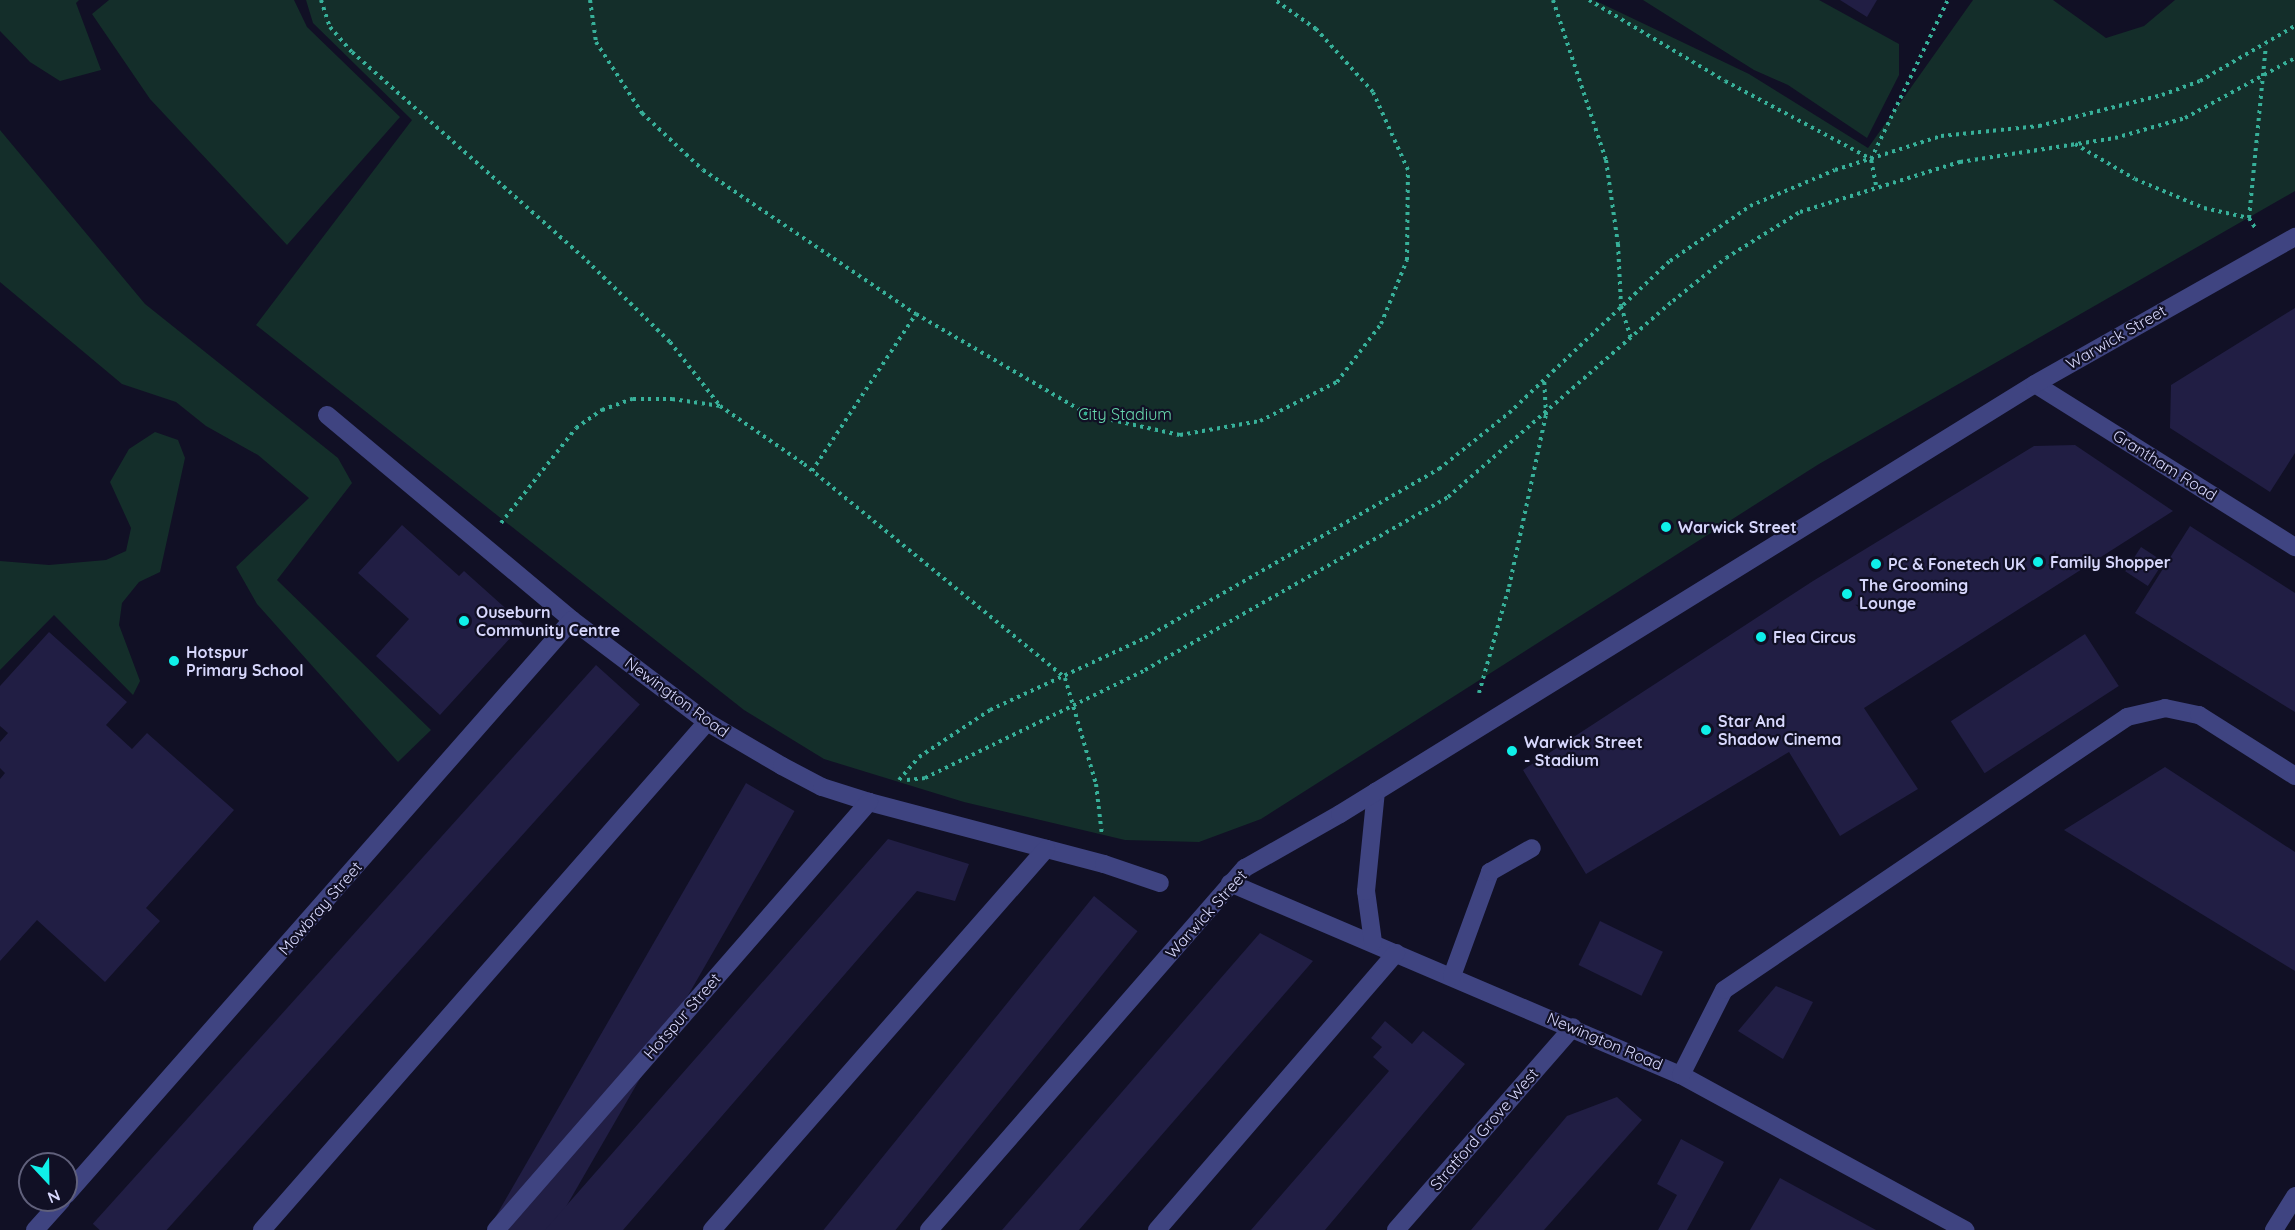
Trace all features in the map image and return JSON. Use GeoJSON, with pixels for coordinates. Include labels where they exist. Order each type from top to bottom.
{"type":"FeatureCollection","features":[{"type":"Feature","properties":{"kind":"street","name":"Warwick Street"},"geometry":{"type":"LineString","coordinates":[[929,1230],[1245,868],[1376,791],[2035,384],[2295,237]]}},
{"type":"Feature","properties":{"kind":"street","name":"Grantham Road"},"geometry":{"type":"LineString","coordinates":[[2035,384],[2294,542]]}},
{"type":"Feature","properties":{"kind":"street","name":"Newington Road"},"geometry":{"type":"LineString","coordinates":[[327,415],[572,620],[707,722],[822,787],[869,802],[1104,864],[1160,883]]}},
{"type":"Feature","properties":{"kind":"street","name":"Mowbray Street"},"geometry":{"type":"LineString","coordinates":[[78,1181],[572,620]]}},
{"type":"Feature","properties":{"kind":"street"},"geometry":{"type":"LineString","coordinates":[[1681,1075],[1724,990],[2127,717],[2165,708],[2199,715],[2295,776]]}},
{"type":"Feature","properties":{"kind":"street"},"geometry":{"type":"LineString","coordinates":[[262,1230],[707,722]]}},
{"type":"Feature","properties":{"kind":"street"},"geometry":{"type":"LineString","coordinates":[[1373,942],[1366,891],[1376,791]]}},
{"type":"Feature","properties":{"kind":"street","name":"Hotspur Street"},"geometry":{"type":"LineString","coordinates":[[495,1230],[869,802]]}},
{"type":"Feature","properties":{"kind":"street"},"geometry":{"type":"LineString","coordinates":[[1452,976],[1490,872],[1532,848]]}},
{"type":"Feature","properties":{"kind":"street"},"geometry":{"type":"LineString","coordinates":[[712,1230],[1046,849]]}},
{"type":"Feature","properties":{"kind":"street","name":"Newington Road"},"geometry":{"type":"LineString","coordinates":[[1230,883],[1681,1075],[1965,1230]]}},
{"type":"Feature","properties":{"kind":"street"},"geometry":{"type":"LineString","coordinates":[[1157,1230],[1396,953]]}},
{"type":"Feature","properties":{"kind":"street","name":"Stratford Grove West"},"geometry":{"type":"LineString","coordinates":[[1396,1230],[1573,1028]]}},
{"type":"Feature","properties":{"kind":"street"},"geometry":{"type":"LineString","coordinates":[[2274,1230],[2295,1196]]}},
{"type":"Feature","properties":{"kind":"street"},"geometry":{"type":"LineString","coordinates":[[35,1230],[51,1212]]}},
{"type":"Feature","properties":{"kind":"path"},"geometry":{"type":"LineString","coordinates":[[321,0],[330,27],[352,52],[587,261],[670,342],[720,406],[812,471],[1065,678],[1096,784],[1104,864]]}},
{"type":"Feature","properties":{"kind":"path"},"geometry":{"type":"LineString","coordinates":[[590,0],[596,42],[642,113],[702,170],[916,314],[1089,415],[1180,435],[1260,421],[1337,382],[1381,324],[1407,260],[1408,170],[1373,92],[1316,29],[1275,0]]}},
{"type":"Feature","properties":{"kind":"path"},"geometry":{"type":"LineString","coordinates":[[1553,0],[1606,160],[1618,244],[1621,306],[1631,339]]}},
{"type":"Feature","properties":{"kind":"path"},"geometry":{"type":"LineString","coordinates":[[1589,0],[1725,81],[1870,159]]}},
{"type":"Feature","properties":{"kind":"path"},"geometry":{"type":"LineString","coordinates":[[1876,185],[1870,159],[1948,0]]}},
{"type":"Feature","properties":{"kind":"path"},"geometry":{"type":"LineString","coordinates":[[2295,26],[2266,45],[2200,81],[2162,95],[2039,126],[1941,136],[1870,159],[1750,206],[1670,261],[1509,413],[1439,469],[1293,555],[1065,678],[990,710],[919,757],[897,782],[925,778],[1145,670],[1448,497],[1726,258],[1800,212],[1876,185],[1960,162],[2115,138],[2185,118],[2295,58]]}},
{"type":"Feature","properties":{"kind":"path"},"geometry":{"type":"LineString","coordinates":[[2266,45],[2248,218],[2271,251]]}},
{"type":"Feature","properties":{"kind":"path"},"geometry":{"type":"LineString","coordinates":[[2074,144],[2145,183],[2204,208],[2248,218]]}},
{"type":"Feature","properties":{"kind":"path"},"geometry":{"type":"LineString","coordinates":[[812,471],[916,314]]}},
{"type":"Feature","properties":{"kind":"path"},"geometry":{"type":"LineString","coordinates":[[1467,734],[1509,587],[1546,415],[1544,378]]}},
{"type":"Feature","properties":{"kind":"path"},"geometry":{"type":"LineString","coordinates":[[484,545],[576,428],[602,410],[633,399],[672,399],[720,406]]}},
{"type":"Feature","properties":{"kind":"green space"},"geometry":{"type":"Polygon","coordinates":[[[0,0],[79,0],[76,3],[101,70],[60,81],[30,62],[0,31],[0,0]]]}},
{"type":"Feature","properties":{"kind":"green space"},"geometry":{"type":"Polygon","coordinates":[[[109,0],[294,0],[307,27],[400,117],[287,245],[150,99],[92,14],[109,0]]]}},
{"type":"Feature","properties":{"kind":"green space","name":"City Stadium"},"geometry":{"type":"Polygon","coordinates":[[[306,0],[1594,0],[1749,74],[1868,148],[1973,0],[2053,0],[2106,38],[2144,26],[2175,0],[2295,0],[2295,191],[1819,464],[1261,819],[1199,842],[1125,840],[964,802],[824,759],[744,710],[256,325],[412,120],[313,23],[306,0]]]}},
{"type":"Feature","properties":{"kind":"green space"},"geometry":{"type":"Polygon","coordinates":[[[1643,0],[1819,0],[1899,44],[1899,75],[1867,138],[1788,85],[1754,70],[1643,0]]]}},
{"type":"Feature","properties":{"kind":"green space"},"geometry":{"type":"Polygon","coordinates":[[[0,130],[145,304],[338,458],[352,483],[277,580],[431,730],[398,762],[257,604],[236,567],[309,498],[258,455],[206,426],[176,402],[122,384],[0,282],[0,130]]]}},
{"type":"Feature","properties":{"kind":"green space"},"geometry":{"type":"Polygon","coordinates":[[[155,432],[178,440],[185,458],[160,572],[139,582],[122,603],[119,625],[140,681],[133,695],[54,615],[0,670],[0,561],[49,565],[106,560],[126,551],[131,528],[110,482],[129,449],[155,432]]]}},
{"type":"Feature","properties":{"kind":"building"},"geometry":{"type":"Polygon","coordinates":[[[1840,0],[1877,0],[1867,17],[1840,0]]]}},
{"type":"Feature","properties":{"kind":"building"},"geometry":{"type":"Polygon","coordinates":[[[2295,308],[2295,453],[2270,492],[2170,428],[2171,385],[2295,308]]]}},
{"type":"Feature","properties":{"kind":"building"},"geometry":{"type":"Polygon","coordinates":[[[2075,445],[2173,511],[1864,708],[1918,789],[1840,836],[1789,752],[1586,874],[1523,770],[1813,581],[2034,446],[2075,445]]]}},
{"type":"Feature","properties":{"kind":"building","name":"Ouseburn Community Centre"},"geometry":{"type":"Polygon","coordinates":[[[402,525],[459,576],[464,571],[523,624],[440,715],[376,656],[409,619],[358,573],[402,525]]]}},
{"type":"Feature","properties":{"kind":"building"},"geometry":{"type":"Polygon","coordinates":[[[2190,526],[2295,593],[2295,712],[2135,613],[2190,526]]]}},
{"type":"Feature","properties":{"kind":"building"},"geometry":{"type":"Polygon","coordinates":[[[2141,547],[2164,562],[2148,586],[2125,571],[2141,547]]]}},
{"type":"Feature","properties":{"kind":"building"},"geometry":{"type":"Polygon","coordinates":[[[49,632],[127,702],[106,725],[132,749],[147,733],[234,810],[146,908],[160,921],[105,982],[37,920],[0,961],[0,779],[5,773],[0,768],[0,742],[8,733],[0,726],[0,686],[49,632]]]}},
{"type":"Feature","properties":{"kind":"building"},"geometry":{"type":"Polygon","coordinates":[[[2085,634],[2119,686],[1985,773],[1951,721],[2085,634]]]}},
{"type":"Feature","properties":{"kind":"building"},"geometry":{"type":"Polygon","coordinates":[[[596,665],[640,704],[167,1230],[100,1230],[93,1224],[596,665]]]}},
{"type":"Feature","properties":{"kind":"building"},"geometry":{"type":"Polygon","coordinates":[[[2165,767],[2295,852],[2295,971],[2064,830],[2165,767]]]}},
{"type":"Feature","properties":{"kind":"building"},"geometry":{"type":"Polygon","coordinates":[[[746,783],[794,811],[553,1230],[488,1230],[746,783]]]}},
{"type":"Feature","properties":{"kind":"building"},"geometry":{"type":"Polygon","coordinates":[[[888,839],[969,864],[955,901],[917,891],[623,1230],[545,1230],[888,839]]]}},
{"type":"Feature","properties":{"kind":"building"},"geometry":{"type":"Polygon","coordinates":[[[1094,896],[1138,931],[896,1230],[824,1230],[1094,896]]]}},
{"type":"Feature","properties":{"kind":"building"},"geometry":{"type":"Polygon","coordinates":[[[1600,921],[1663,952],[1641,996],[1579,965],[1600,921]]]}},
{"type":"Feature","properties":{"kind":"building"},"geometry":{"type":"Polygon","coordinates":[[[1260,933],[1313,961],[1079,1230],[1002,1230],[1260,933]]]}},
{"type":"Feature","properties":{"kind":"building"},"geometry":{"type":"Polygon","coordinates":[[[1776,986],[1813,1002],[1783,1059],[1738,1031],[1776,986]]]}},
{"type":"Feature","properties":{"kind":"building"},"geometry":{"type":"Polygon","coordinates":[[[1385,1021],[1412,1044],[1423,1031],[1465,1064],[1325,1230],[1251,1230],[1389,1071],[1373,1057],[1382,1047],[1371,1038],[1385,1021]]]}},
{"type":"Feature","properties":{"kind":"building"},"geometry":{"type":"Polygon","coordinates":[[[1617,1097],[1642,1120],[1544,1230],[1471,1230],[1567,1116],[1617,1097]]]}},
{"type":"Feature","properties":{"kind":"building"},"geometry":{"type":"Polygon","coordinates":[[[1681,1139],[1724,1162],[1687,1230],[1658,1230],[1677,1195],[1657,1184],[1681,1139]]]}},
{"type":"Feature","properties":{"kind":"building"},"geometry":{"type":"Polygon","coordinates":[[[1780,1178],[1876,1230],[1750,1230],[1780,1178]]]}},
{"type":"Feature","properties":{"kind":"place","name":"Warwick Street"},"geometry":{"type":"Point","coordinates":[1666,527]}},
{"type":"Feature","properties":{"kind":"place","name":"Family Shopper"},"geometry":{"type":"Point","coordinates":[2038,562]}},
{"type":"Feature","properties":{"kind":"place","name":"PC & Fonetech UK"},"geometry":{"type":"Point","coordinates":[1876,564]}},
{"type":"Feature","properties":{"kind":"place","name":"The Grooming Lounge"},"geometry":{"type":"Point","coordinates":[1847,594]}},
{"type":"Feature","properties":{"kind":"place","name":"Ouseburn Community Centre"},"geometry":{"type":"Point","coordinates":[464,621]}},
{"type":"Feature","properties":{"kind":"place","name":"Flea Circus"},"geometry":{"type":"Point","coordinates":[1761,637]}},
{"type":"Feature","properties":{"kind":"place","name":"Hotspur Primary School"},"geometry":{"type":"Point","coordinates":[174,661]}},
{"type":"Feature","properties":{"kind":"place","name":"Star And Shadow Cinema"},"geometry":{"type":"Point","coordinates":[1706,730]}},
{"type":"Feature","properties":{"kind":"place","name":"Warwick Street - Stadium"},"geometry":{"type":"Point","coordinates":[1512,751]}}]}
